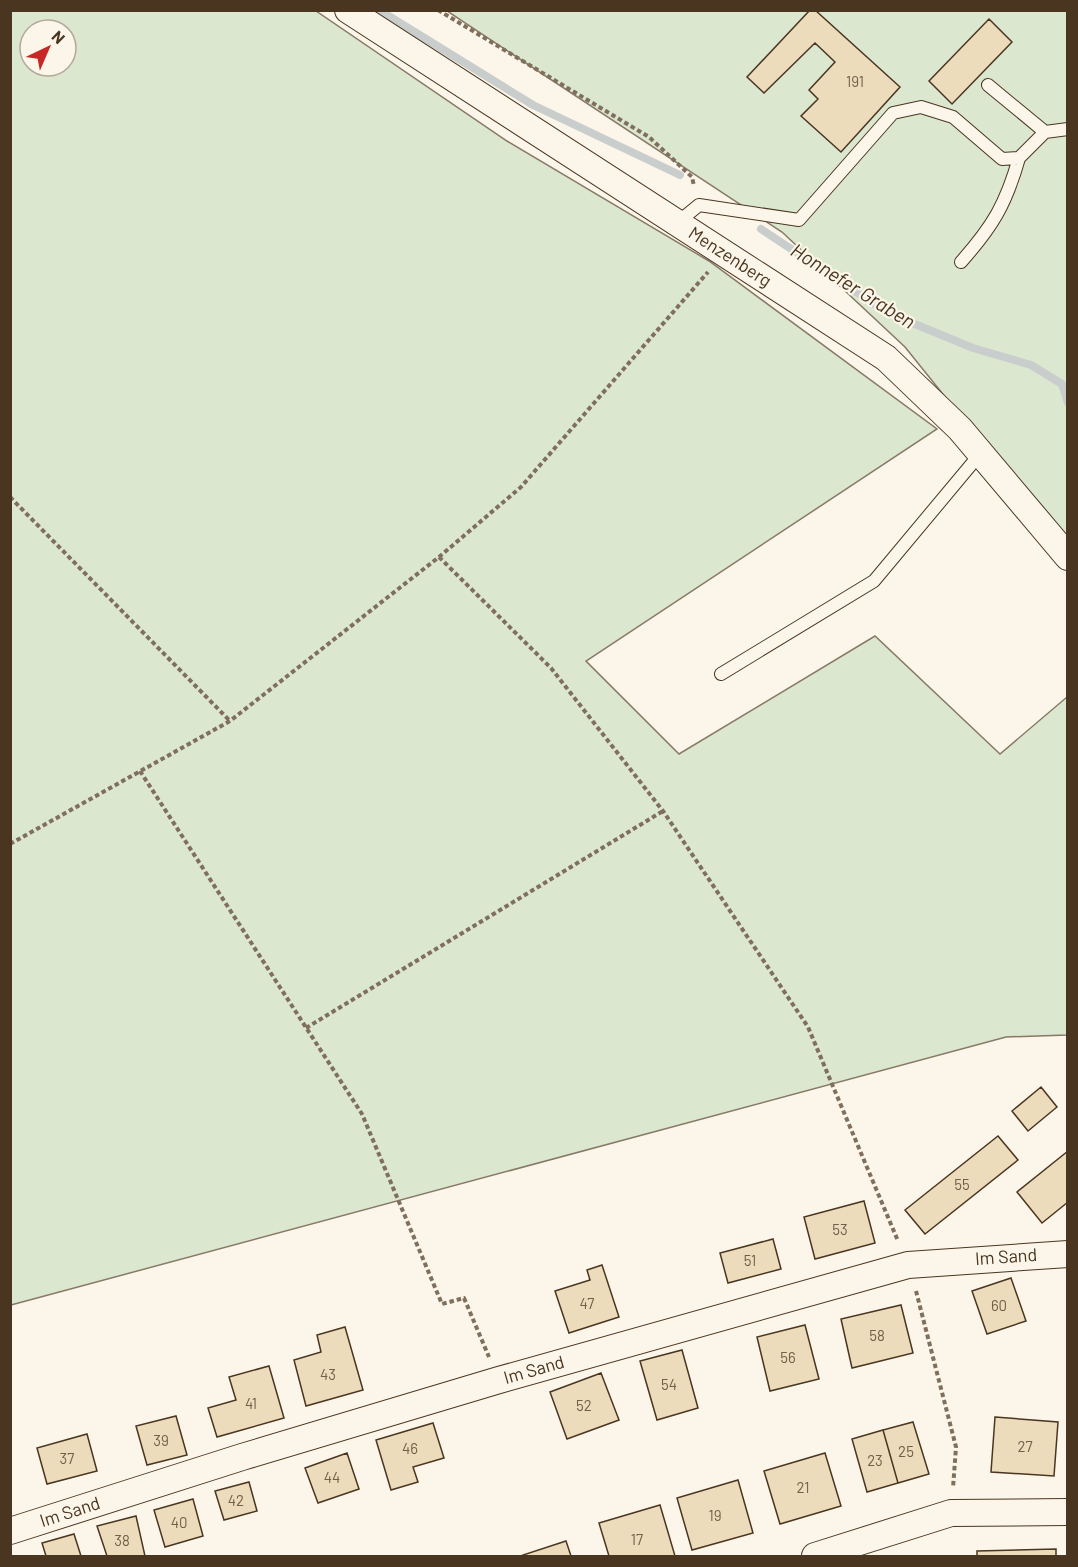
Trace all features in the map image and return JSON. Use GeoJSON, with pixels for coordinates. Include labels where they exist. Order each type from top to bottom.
{"type":"FeatureCollection","features":[{"type":"Feature","properties":{"kind":"street","name":"Menzenberg"},"geometry":{"type":"LineString","coordinates":[[348,10],[886,358],[933,401],[1068,557]]}},
{"type":"Feature","properties":{"kind":"street","name":"Im Sand"},"geometry":{"type":"LineString","coordinates":[[10,1531],[242,1457],[499,1380],[908,1265],[1068,1254]]}},
{"type":"Feature","properties":{"kind":"street"},"geometry":{"type":"LineString","coordinates":[[815,1557],[951,1513],[1068,1512]]}},
{"type":"Feature","properties":{"kind":"lane"},"geometry":{"type":"LineString","coordinates":[[988,86],[1045,132]]}},
{"type":"Feature","properties":{"kind":"lane"},"geometry":{"type":"LineString","coordinates":[[677,223],[699,205],[799,220],[892,114],[921,108],[953,117],[1002,159],[1019,158]]}},
{"type":"Feature","properties":{"kind":"lane"},"geometry":{"type":"LineString","coordinates":[[961,262],[984,236],[1008,196],[1019,158],[1045,132],[1068,129]]}},
{"type":"Feature","properties":{"kind":"lane"},"geometry":{"type":"LineString","coordinates":[[721,674],[874,581],[980,454]]}},
{"type":"Feature","properties":{"kind":"path"},"geometry":{"type":"LineString","coordinates":[[438,10],[649,138],[692,177],[699,205]]}},
{"type":"Feature","properties":{"kind":"path"},"geometry":{"type":"LineString","coordinates":[[10,844],[230,722],[439,557],[521,487],[724,254]]}},
{"type":"Feature","properties":{"kind":"path"},"geometry":{"type":"LineString","coordinates":[[10,496],[230,722]]}},
{"type":"Feature","properties":{"kind":"path"},"geometry":{"type":"LineString","coordinates":[[439,557],[551,668],[663,811],[808,1027],[908,1265],[923,1313],[956,1447],[951,1513]]}},
{"type":"Feature","properties":{"kind":"path"},"geometry":{"type":"LineString","coordinates":[[140,771],[362,1114],[442,1304],[465,1298],[499,1380]]}},
{"type":"Feature","properties":{"kind":"path"},"geometry":{"type":"LineString","coordinates":[[306,1028],[663,811]]}},
{"type":"Feature","properties":{"kind":"green space"},"geometry":{"type":"Polygon","coordinates":[[[11,10],[316,11],[507,141],[709,261],[937,429],[586,661],[679,754],[875,636],[1000,754],[1067,697],[1067,1035],[1006,1037],[11,1305],[11,10]]]}},
{"type":"Feature","properties":{"kind":"green space"},"geometry":{"type":"Polygon","coordinates":[[[447,11],[1067,11],[1067,541],[1049,526],[905,347],[782,232],[447,11]]]}},
{"type":"Feature","properties":{"kind":"building"},"geometry":{"type":"Polygon","coordinates":[[[810,10],[815,10],[900,87],[841,152],[801,116],[818,99],[809,90],[835,62],[815,43],[764,93],[747,77],[810,10]]]}},
{"type":"Feature","properties":{"kind":"building"},"geometry":{"type":"Polygon","coordinates":[[[989,19],[1012,42],[952,104],[929,81],[989,19]]]}},
{"type":"Feature","properties":{"kind":"building"},"geometry":{"type":"Polygon","coordinates":[[[1041,1087],[1057,1107],[1028,1131],[1012,1111],[1041,1087]]]}},
{"type":"Feature","properties":{"kind":"building"},"geometry":{"type":"Polygon","coordinates":[[[998,1136],[1018,1160],[925,1234],[905,1210],[998,1136]]]}},
{"type":"Feature","properties":{"kind":"building"},"geometry":{"type":"Polygon","coordinates":[[[1068,1151],[1068,1202],[1042,1223],[1017,1192],[1068,1151]]]}},
{"type":"Feature","properties":{"kind":"building"},"geometry":{"type":"Polygon","coordinates":[[[864,1201],[875,1243],[815,1259],[804,1217],[864,1201]]]}},
{"type":"Feature","properties":{"kind":"building"},"geometry":{"type":"Polygon","coordinates":[[[773,1239],[781,1269],[728,1283],[720,1253],[773,1239]]]}},
{"type":"Feature","properties":{"kind":"building"},"geometry":{"type":"Polygon","coordinates":[[[602,1265],[619,1317],[569,1333],[555,1291],[590,1280],[587,1270],[602,1265]]]}},
{"type":"Feature","properties":{"kind":"building"},"geometry":{"type":"Polygon","coordinates":[[[1011,1278],[1026,1321],[987,1334],[972,1291],[1011,1278]]]}},
{"type":"Feature","properties":{"kind":"building"},"geometry":{"type":"Polygon","coordinates":[[[901,1305],[913,1353],[852,1368],[841,1319],[901,1305]]]}},
{"type":"Feature","properties":{"kind":"building"},"geometry":{"type":"Polygon","coordinates":[[[805,1325],[819,1379],[770,1391],[757,1337],[805,1325]]]}},
{"type":"Feature","properties":{"kind":"building"},"geometry":{"type":"Polygon","coordinates":[[[345,1327],[363,1390],[306,1406],[294,1360],[321,1352],[317,1335],[345,1327]]]}},
{"type":"Feature","properties":{"kind":"building"},"geometry":{"type":"Polygon","coordinates":[[[682,1350],[698,1408],[657,1420],[640,1361],[682,1350]]]}},
{"type":"Feature","properties":{"kind":"building"},"geometry":{"type":"Polygon","coordinates":[[[269,1366],[284,1418],[217,1437],[208,1408],[236,1400],[229,1377],[269,1366]]]}},
{"type":"Feature","properties":{"kind":"building"},"geometry":{"type":"Polygon","coordinates":[[[601,1373],[619,1420],[567,1439],[550,1392],[601,1373]]]}},
{"type":"Feature","properties":{"kind":"building"},"geometry":{"type":"Polygon","coordinates":[[[176,1416],[187,1455],[147,1465],[136,1426],[176,1416]]]}},
{"type":"Feature","properties":{"kind":"building"},"geometry":{"type":"Polygon","coordinates":[[[995,1417],[1058,1422],[1054,1476],[991,1472],[995,1417]]]}},
{"type":"Feature","properties":{"kind":"building"},"geometry":{"type":"Polygon","coordinates":[[[913,1422],[929,1474],[898,1483],[883,1430],[913,1422]]]}},
{"type":"Feature","properties":{"kind":"building"},"geometry":{"type":"Polygon","coordinates":[[[433,1423],[444,1458],[413,1467],[418,1482],[391,1490],[376,1440],[433,1423]]]}},
{"type":"Feature","properties":{"kind":"building"},"geometry":{"type":"Polygon","coordinates":[[[883,1430],[898,1483],[867,1492],[852,1439],[883,1430]]]}},
{"type":"Feature","properties":{"kind":"building"},"geometry":{"type":"Polygon","coordinates":[[[87,1434],[97,1471],[47,1484],[37,1448],[87,1434]]]}},
{"type":"Feature","properties":{"kind":"building"},"geometry":{"type":"Polygon","coordinates":[[[347,1453],[359,1489],[318,1503],[305,1468],[347,1453]]]}},
{"type":"Feature","properties":{"kind":"building"},"geometry":{"type":"Polygon","coordinates":[[[825,1453],[841,1506],[780,1524],[764,1471],[825,1453]]]}},
{"type":"Feature","properties":{"kind":"building"},"geometry":{"type":"Polygon","coordinates":[[[738,1480],[753,1533],[692,1550],[677,1498],[738,1480]]]}},
{"type":"Feature","properties":{"kind":"building"},"geometry":{"type":"Polygon","coordinates":[[[249,1482],[257,1511],[224,1520],[215,1491],[249,1482]]]}},
{"type":"Feature","properties":{"kind":"building"},"geometry":{"type":"Polygon","coordinates":[[[193,1499],[203,1536],[165,1547],[154,1510],[193,1499]]]}},
{"type":"Feature","properties":{"kind":"building"},"geometry":{"type":"Polygon","coordinates":[[[660,1505],[675,1556],[609,1556],[599,1523],[660,1505]]]}},
{"type":"Feature","properties":{"kind":"building"},"geometry":{"type":"Polygon","coordinates":[[[136,1516],[145,1556],[107,1556],[97,1526],[136,1516]]]}},
{"type":"Feature","properties":{"kind":"building"},"geometry":{"type":"Polygon","coordinates":[[[74,1534],[81,1556],[46,1556],[42,1543],[74,1534]]]}},
{"type":"Feature","properties":{"kind":"building"},"geometry":{"type":"Polygon","coordinates":[[[566,1541],[571,1556],[523,1555],[566,1541]]]}},
{"type":"Feature","properties":{"kind":"building"},"geometry":{"type":"Polygon","coordinates":[[[1056,1549],[1056,1556],[977,1556],[977,1551],[1056,1549]]]}},
{"type":"Feature","properties":{"kind":"waterway","name":"Honnefer Graben"},"geometry":{"type":"LineString","coordinates":[[379,10],[533,105],[680,175]]}},
{"type":"Feature","properties":{"kind":"waterway","name":"Honnefer Graben"},"geometry":{"type":"LineString","coordinates":[[761,229],[888,313],[973,348],[1031,365],[1062,384],[1068,403]]}}]}
